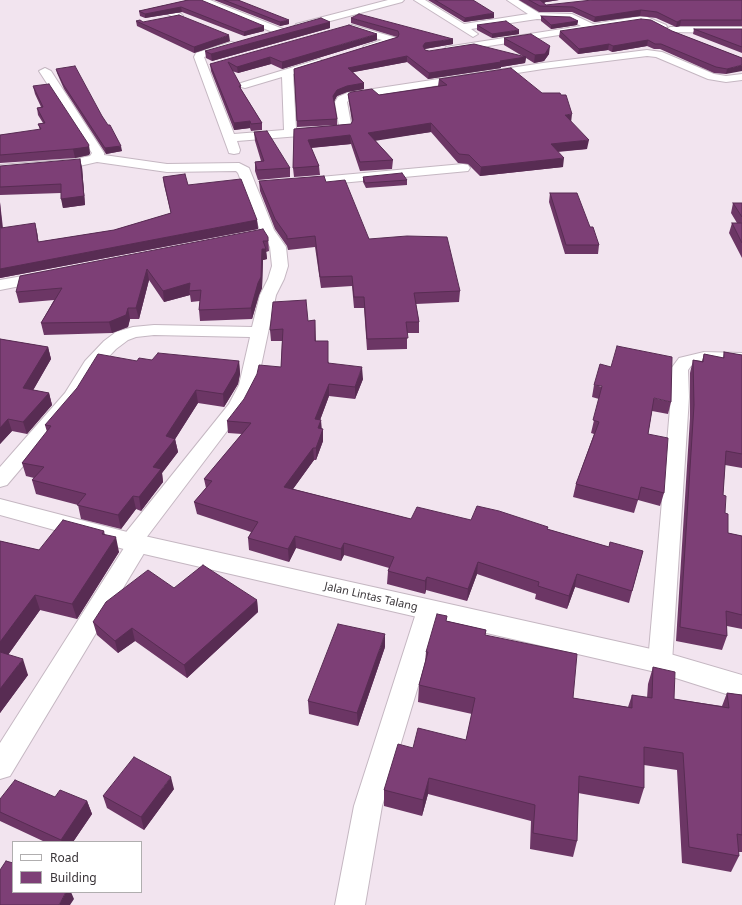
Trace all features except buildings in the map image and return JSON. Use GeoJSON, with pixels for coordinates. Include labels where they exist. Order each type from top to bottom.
{"type":"FeatureCollection","features":[{"type":"Feature","properties":{"kind":"street"},"geometry":{"type":"LineString","coordinates":[[202,0],[279,31]]}},
{"type":"Feature","properties":{"kind":"street"},"geometry":{"type":"LineString","coordinates":[[264,35],[399,0]]}},
{"type":"Feature","properties":{"kind":"street"},"geometry":{"type":"LineString","coordinates":[[419,0],[486,43]]}},
{"type":"Feature","properties":{"kind":"street"},"geometry":{"type":"LineString","coordinates":[[512,0],[538,16]]}},
{"type":"Feature","properties":{"kind":"street"},"geometry":{"type":"LineString","coordinates":[[526,8],[542,6]]}},
{"type":"Feature","properties":{"kind":"street"},"geometry":{"type":"LineString","coordinates":[[164,14],[183,18]]}},
{"type":"Feature","properties":{"kind":"street"},"geometry":{"type":"LineString","coordinates":[[462,27],[538,16],[566,16],[577,19],[592,27]]}},
{"type":"Feature","properties":{"kind":"street"},"geometry":{"type":"LineString","coordinates":[[326,20],[347,28],[393,40],[362,50]]}},
{"type":"Feature","properties":{"kind":"street"},"geometry":{"type":"LineString","coordinates":[[443,50],[640,20],[652,21],[697,41]]}},
{"type":"Feature","properties":{"kind":"street"},"geometry":{"type":"LineString","coordinates":[[670,30],[742,30]]}},
{"type":"Feature","properties":{"kind":"street"},"geometry":{"type":"LineString","coordinates":[[0,767],[135,543],[237,406],[248,385],[268,295],[276,279],[280,266],[278,247],[261,235],[258,186],[239,167],[230,138],[199,57],[200,55],[242,42],[229,36]]}},
{"type":"Feature","properties":{"kind":"street"},"geometry":{"type":"LineString","coordinates":[[230,138],[346,129],[341,102],[342,99],[347,96],[543,66],[654,53],[712,77],[726,79],[742,77]]}},
{"type":"Feature","properties":{"kind":"street"},"geometry":{"type":"LineString","coordinates":[[245,85],[332,59]]}},
{"type":"Feature","properties":{"kind":"street"},"geometry":{"type":"LineString","coordinates":[[203,68],[217,65]]}},
{"type":"Feature","properties":{"kind":"street"},"geometry":{"type":"LineString","coordinates":[[45,71],[98,153],[96,158]]}},
{"type":"Feature","properties":{"kind":"street"},"geometry":{"type":"LineString","coordinates":[[287,72],[290,133]]}},
{"type":"Feature","properties":{"kind":"street"},"geometry":{"type":"LineString","coordinates":[[238,73],[253,95]]}},
{"type":"Feature","properties":{"kind":"street"},"geometry":{"type":"LineString","coordinates":[[0,170],[82,162],[96,158],[167,168],[239,167]]}},
{"type":"Feature","properties":{"kind":"street"},"geometry":{"type":"LineString","coordinates":[[282,184],[463,168]]}},
{"type":"Feature","properties":{"kind":"street"},"geometry":{"type":"LineString","coordinates":[[0,285],[61,274]]}},
{"type":"Feature","properties":{"kind":"street"},"geometry":{"type":"LineString","coordinates":[[0,480],[72,396],[91,365],[110,345],[122,336],[133,332],[154,330],[261,332]]}},
{"type":"Feature","properties":{"kind":"street"},"geometry":{"type":"LineString","coordinates":[[660,662],[679,404],[679,370],[685,362],[704,357],[742,358]]}},
{"type":"Feature","properties":{"kind":"street","name":"Jalan Lintas Talang"},"geometry":{"type":"LineString","coordinates":[[0,506],[135,543],[660,662],[742,687]]}},
{"type":"Feature","properties":{"kind":"street"},"geometry":{"type":"LineString","coordinates":[[350,905],[368,806],[428,610]]}}]}
